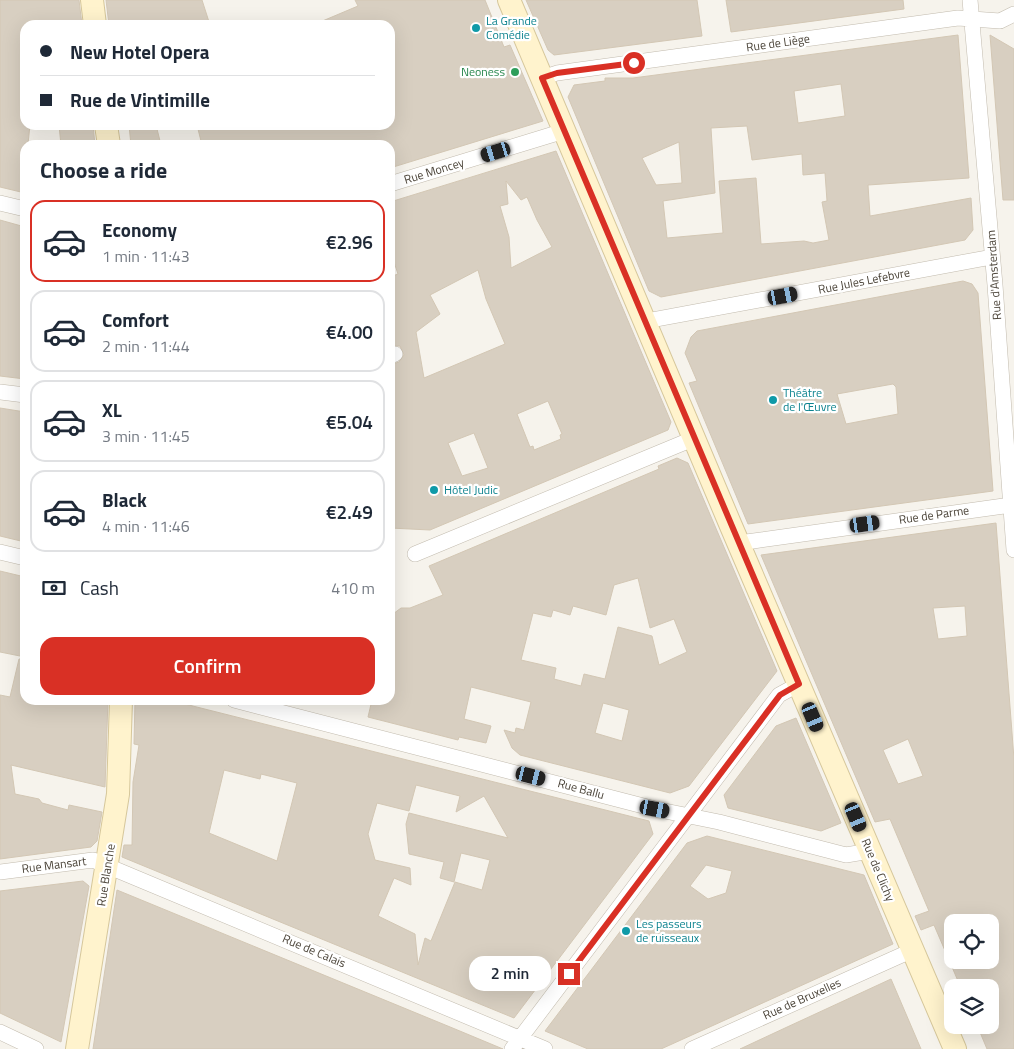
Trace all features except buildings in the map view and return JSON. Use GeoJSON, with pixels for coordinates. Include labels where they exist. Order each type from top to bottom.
{"type":"FeatureCollection","features":[{"type":"Feature","properties":{"kind":"street"},"geometry":{"type":"LineString","coordinates":[[92,0],[94,20]]}},
{"type":"Feature","properties":{"kind":"street","name":"Rue de Clichy"},"geometry":{"type":"LineString","coordinates":[[509,0],[955,1049]]}},
{"type":"Feature","properties":{"kind":"street","name":"Rue d'Amsterdam"},"geometry":{"type":"LineString","coordinates":[[970,0],[992,257],[1007,364],[1010,505],[1014,550]]}},
{"type":"Feature","properties":{"kind":"street","name":"Rue de Liège"},"geometry":{"type":"LineString","coordinates":[[542,78],[557,73],[948,20],[972,20],[1007,24],[1014,14]]}},
{"type":"Feature","properties":{"kind":"street","name":"Rue Moncey"},"geometry":{"type":"LineString","coordinates":[[395,182],[564,131]]}},
{"type":"Feature","properties":{"kind":"street"},"geometry":{"type":"LineString","coordinates":[[0,203],[20,208]]}},
{"type":"Feature","properties":{"kind":"street","name":"Rue Jules Lefebvre"},"geometry":{"type":"LineString","coordinates":[[646,321],[992,257]]}},
{"type":"Feature","properties":{"kind":"street"},"geometry":{"type":"LineString","coordinates":[[0,392],[20,394]]}},
{"type":"Feature","properties":{"kind":"street"},"geometry":{"type":"LineString","coordinates":[[414,554],[695,438]]}},
{"type":"Feature","properties":{"kind":"street","name":"Rue de Parme"},"geometry":{"type":"LineString","coordinates":[[739,543],[1010,505]]}},
{"type":"Feature","properties":{"kind":"street"},"geometry":{"type":"LineString","coordinates":[[0,552],[20,557]]}},
{"type":"Feature","properties":{"kind":"street"},"geometry":{"type":"LineString","coordinates":[[516,1043],[780,695],[799,684]]}},
{"type":"Feature","properties":{"kind":"street","name":"Rue Blanche"},"geometry":{"type":"LineString","coordinates":[[77,1049],[118,794],[122,705]]}},
{"type":"Feature","properties":{"kind":"street","name":"Rue Ballu"},"geometry":{"type":"LineString","coordinates":[[253,705],[655,809],[690,815],[846,856],[870,851]]}},
{"type":"Feature","properties":{"kind":"street","name":"Rue Mansart"},"geometry":{"type":"LineString","coordinates":[[0,872],[94,860],[108,865]]}},
{"type":"Feature","properties":{"kind":"street","name":"Rue de Calais"},"geometry":{"type":"LineString","coordinates":[[108,865],[516,1043],[546,1049]]}},
{"type":"Feature","properties":{"kind":"street","name":"Rue de Bruxelles"},"geometry":{"type":"LineString","coordinates":[[692,1049],[913,950]]}},
{"type":"Feature","properties":{"kind":"street"},"geometry":{"type":"LineString","coordinates":[[0,1032],[36,1049]]}},
{"type":"Feature","properties":{"kind":"place","name":"La Grande Comédie"},"geometry":{"type":"Point","coordinates":[476,28]}},
{"type":"Feature","properties":{"kind":"place","name":"Neoness"},"geometry":{"type":"Point","coordinates":[515,72]}},
{"type":"Feature","properties":{"kind":"place","name":"Théâtre de l'Œuvre"},"geometry":{"type":"Point","coordinates":[773,400]}},
{"type":"Feature","properties":{"kind":"place","name":"Hôtel Judic"},"geometry":{"type":"Point","coordinates":[434,490]}},
{"type":"Feature","properties":{"kind":"place","name":"Les passeurs de ruisseaux"},"geometry":{"type":"Point","coordinates":[626,931]}},
{"type":"Feature","properties":{"kind":"route"},"geometry":{"type":"LineString","coordinates":[[569,974],[780,695],[799,684],[542,78],[557,73],[634,63]]}}]}
